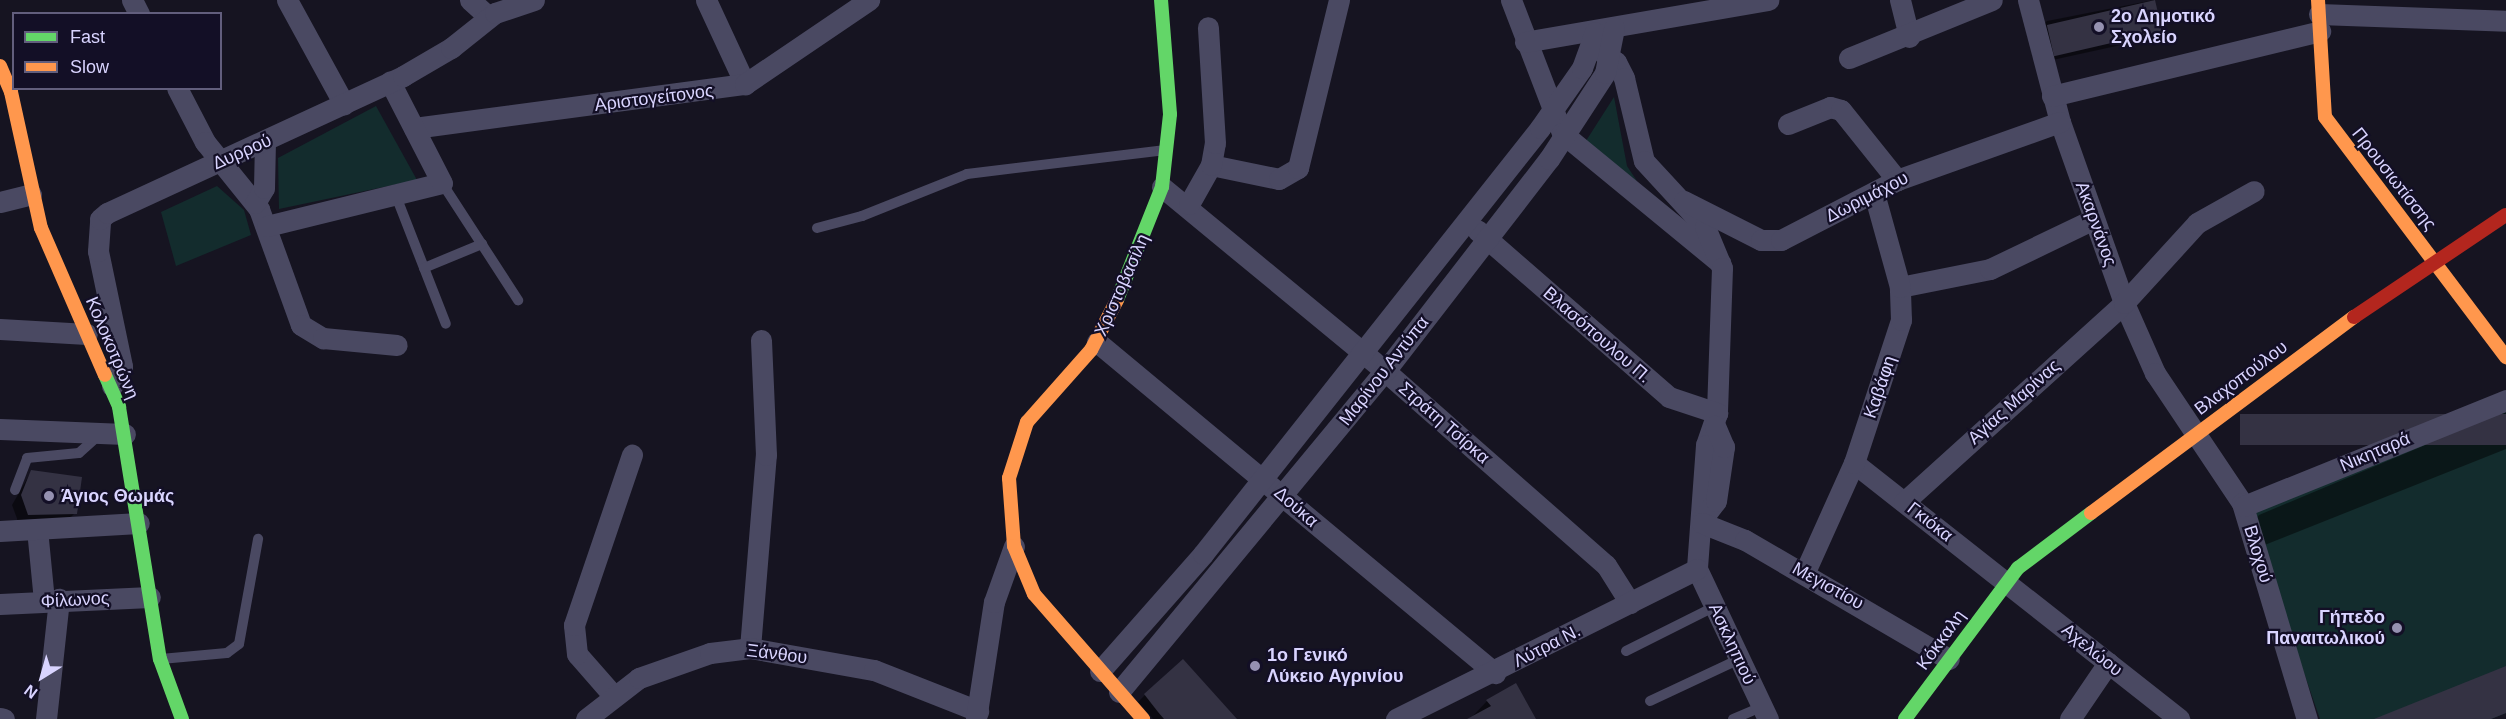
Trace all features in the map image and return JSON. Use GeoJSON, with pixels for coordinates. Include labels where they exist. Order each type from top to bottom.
{"type":"FeatureCollection","features":[{"type":"Feature","properties":{"kind":"street"},"geometry":{"type":"LineString","coordinates":[[287,0],[344,104]]}},
{"type":"Feature","properties":{"kind":"street"},"geometry":{"type":"LineString","coordinates":[[470,0],[489,17]]}},
{"type":"Feature","properties":{"kind":"street","name":"Δυρρού"},"geometry":{"type":"LineString","coordinates":[[112,386],[122,366],[98,251],[100,219],[121,204],[224,161],[390,82],[452,48],[489,17],[534,0]]}},
{"type":"Feature","properties":{"kind":"street"},"geometry":{"type":"LineString","coordinates":[[706,0],[745,84]]}},
{"type":"Feature","properties":{"kind":"street","name":"Αριστογείτονος"},"geometry":{"type":"LineString","coordinates":[[414,129],[745,84],[869,0]]}},
{"type":"Feature","properties":{"kind":"street","name":"Χριστοβασίλη"},"geometry":{"type":"LineString","coordinates":[[977,715],[994,602],[1014,546],[1009,478],[1017,444],[1034,414],[1097,342],[1162,187],[1168,150],[1169,68],[1161,0]]}},
{"type":"Feature","properties":{"kind":"street"},"geometry":{"type":"LineString","coordinates":[[1211,165],[1279,179],[1298,168],[1339,0]]}},
{"type":"Feature","properties":{"kind":"street"},"geometry":{"type":"LineString","coordinates":[[1511,0],[1551,113],[1565,136],[1720,263]]}},
{"type":"Feature","properties":{"kind":"street"},"geometry":{"type":"LineString","coordinates":[[1525,42],[1600,36],[1768,0]]}},
{"type":"Feature","properties":{"kind":"street"},"geometry":{"type":"LineString","coordinates":[[1900,0],[1910,37]]}},
{"type":"Feature","properties":{"kind":"street"},"geometry":{"type":"LineString","coordinates":[[1849,58],[1910,37],[1992,0]]}},
{"type":"Feature","properties":{"kind":"street","name":"Ακαρνάνος"},"geometry":{"type":"LineString","coordinates":[[2028,0],[2060,122],[2124,303],[2155,373],[2194,436]]}},
{"type":"Feature","properties":{"kind":"street"},"geometry":{"type":"LineString","coordinates":[[2052,96],[2319,15],[2506,21]]}},
{"type":"Feature","properties":{"kind":"street","name":"Προυσιωτίσσης"},"geometry":{"type":"LineString","coordinates":[[2319,15],[2325,117],[2506,357]]}},
{"type":"Feature","properties":{"kind":"street"},"geometry":{"type":"LineString","coordinates":[[1189,204],[1211,165],[1216,118],[1208,27]]}},
{"type":"Feature","properties":{"kind":"street"},"geometry":{"type":"LineString","coordinates":[[1600,36],[1624,78],[1644,161],[1705,227],[1720,263],[1724,293],[1716,419],[1706,445],[1699,498],[1703,520],[1697,569]]}},
{"type":"Feature","properties":{"kind":"street","name":"Μαρίνου Αντύπα"},"geometry":{"type":"LineString","coordinates":[[1100,672],[1189,570],[1361,351],[1467,221],[1551,113],[1600,36]]}},
{"type":"Feature","properties":{"kind":"street","name":"Μαρίνου Αντύπα"},"geometry":{"type":"LineString","coordinates":[[1119,692],[1283,497],[1487,240],[1565,136],[1611,56]]}},
{"type":"Feature","properties":{"kind":"street","name":"Κολοκοτρώνη"},"geometry":{"type":"LineString","coordinates":[[0,66],[31,194],[87,334],[112,386],[125,434],[160,659],[182,719]]}},
{"type":"Feature","properties":{"kind":"street"},"geometry":{"type":"LineString","coordinates":[[267,226],[442,183],[390,82]]}},
{"type":"Feature","properties":{"kind":"street"},"geometry":{"type":"LineString","coordinates":[[178,90],[202,136],[255,203],[267,226],[301,325],[322,338],[397,345]]}},
{"type":"Feature","properties":{"kind":"street"},"geometry":{"type":"LineString","coordinates":[[1788,124],[1830,107],[1841,110],[1897,180]]}},
{"type":"Feature","properties":{"kind":"street","name":"Δωριμάχου"},"geometry":{"type":"LineString","coordinates":[[1681,200],[1768,242],[1795,235],[1897,180],[2060,122]]}},
{"type":"Feature","properties":{"kind":"street"},"geometry":{"type":"LineString","coordinates":[[255,203],[264,188],[265,142]]}},
{"type":"Feature","properties":{"kind":"street","name":"Στράτη Τσίρκα"},"geometry":{"type":"LineString","coordinates":[[1162,187],[1189,204],[1385,371],[1606,565],[1630,603]]}},
{"type":"Feature","properties":{"kind":"street","name":"Αγίας Μαρίνας"},"geometry":{"type":"LineString","coordinates":[[1904,502],[2124,303],[2197,223],[2254,191]]}},
{"type":"Feature","properties":{"kind":"street","name":"Καβάφη"},"geometry":{"type":"LineString","coordinates":[[1804,574],[1854,463],[1899,333],[1900,287],[1874,193]]}},
{"type":"Feature","properties":{"kind":"street"},"geometry":{"type":"LineString","coordinates":[[0,202],[31,194]]}},
{"type":"Feature","properties":{"kind":"street","name":"Βλαχοπούλου"},"geometry":{"type":"LineString","coordinates":[[2006,582],[2194,436],[2434,260],[2506,216]]}},
{"type":"Feature","properties":{"kind":"street"},"geometry":{"type":"LineString","coordinates":[[1900,287],[1990,269],[2094,219]]}},
{"type":"Feature","properties":{"kind":"street","name":"Βλασόπουλου Π."},"geometry":{"type":"LineString","coordinates":[[1467,221],[1670,397],[1716,419]]}},
{"type":"Feature","properties":{"kind":"street"},"geometry":{"type":"LineString","coordinates":[[0,329],[87,334]]}},
{"type":"Feature","properties":{"kind":"street"},"geometry":{"type":"LineString","coordinates":[[750,648],[766,455],[761,339]]}},
{"type":"Feature","properties":{"kind":"street","name":"Δούκα"},"geometry":{"type":"LineString","coordinates":[[1097,342],[1263,477],[1283,497],[1495,673]]}},
{"type":"Feature","properties":{"kind":"street","name":"Νικηταρά"},"geometry":{"type":"LineString","coordinates":[[2244,506],[2506,400]]}},
{"type":"Feature","properties":{"kind":"street"},"geometry":{"type":"LineString","coordinates":[[0,429],[125,434]]}},
{"type":"Feature","properties":{"kind":"street","name":"Βλοχού"},"geometry":{"type":"LineString","coordinates":[[2194,436],[2244,506],[2307,719]]}},
{"type":"Feature","properties":{"kind":"street"},"geometry":{"type":"LineString","coordinates":[[612,694],[577,654],[574,625],[632,455]]}},
{"type":"Feature","properties":{"kind":"street","name":"Γκιόκα"},"geometry":{"type":"LineString","coordinates":[[1854,463],[2006,582]]}},
{"type":"Feature","properties":{"kind":"street","name":"Μεγιστίου"},"geometry":{"type":"LineString","coordinates":[[1703,520],[1804,574],[1949,659]]}},
{"type":"Feature","properties":{"kind":"street"},"geometry":{"type":"LineString","coordinates":[[0,531],[139,523]]}},
{"type":"Feature","properties":{"kind":"street"},"geometry":{"type":"LineString","coordinates":[[37,529],[51,600],[46,719]]}},
{"type":"Feature","properties":{"kind":"street"},"geometry":{"type":"LineString","coordinates":[[1014,546],[1044,609],[1143,719]]}},
{"type":"Feature","properties":{"kind":"street","name":"Λύτρα Ν."},"geometry":{"type":"LineString","coordinates":[[1396,719],[1495,673],[1697,569]]}},
{"type":"Feature","properties":{"kind":"street","name":"Ασκληπιού"},"geometry":{"type":"LineString","coordinates":[[1697,569],[1761,715]]}},
{"type":"Feature","properties":{"kind":"street"},"geometry":{"type":"LineString","coordinates":[[1189,570],[1207,587]]}},
{"type":"Feature","properties":{"kind":"street","name":"Κόκκαλη"},"geometry":{"type":"LineString","coordinates":[[1905,719],[2006,582]]}},
{"type":"Feature","properties":{"kind":"street","name":"Αχελώου"},"geometry":{"type":"LineString","coordinates":[[2006,582],[2179,719]]}},
{"type":"Feature","properties":{"kind":"street","name":"Φίλωνος"},"geometry":{"type":"LineString","coordinates":[[0,604],[150,597]]}},
{"type":"Feature","properties":{"kind":"street","name":"Ξάνθου"},"geometry":{"type":"LineString","coordinates":[[586,719],[612,694],[710,653],[750,648],[874,670],[977,715]]}},
{"type":"Feature","properties":{"kind":"street"},"geometry":{"type":"LineString","coordinates":[[2070,719],[2108,663]]}},
{"type":"Feature","properties":{"kind":"lane"},"geometry":{"type":"LineString","coordinates":[[817,228],[855,219],[967,174],[1168,150]]}},
{"type":"Feature","properties":{"kind":"lane"},"geometry":{"type":"LineString","coordinates":[[442,183],[518,300]]}},
{"type":"Feature","properties":{"kind":"lane"},"geometry":{"type":"LineString","coordinates":[[396,196],[446,324]]}},
{"type":"Feature","properties":{"kind":"lane"},"geometry":{"type":"LineString","coordinates":[[424,268],[482,244]]}},
{"type":"Feature","properties":{"kind":"lane"},"geometry":{"type":"LineString","coordinates":[[15,490],[27,458],[79,453],[100,434]]}},
{"type":"Feature","properties":{"kind":"lane"},"geometry":{"type":"LineString","coordinates":[[160,659],[227,653],[239,644],[258,539]]}},
{"type":"Feature","properties":{"kind":"lane"},"geometry":{"type":"LineString","coordinates":[[1626,651],[1706,611]]}},
{"type":"Feature","properties":{"kind":"lane"},"geometry":{"type":"LineString","coordinates":[[1650,701],[1731,663]]}},
{"type":"Feature","properties":{"kind":"lane"},"geometry":{"type":"LineString","coordinates":[[1733,719],[1761,715]]}},
{"type":"Feature","properties":{"kind":"green space"},"geometry":{"type":"Polygon","coordinates":[[[1614,97],[1627,166],[1637,181],[1584,144],[1614,97]]]}},
{"type":"Feature","properties":{"kind":"green space"},"geometry":{"type":"Polygon","coordinates":[[[376,106],[417,180],[279,209],[278,158],[376,106]]]}},
{"type":"Feature","properties":{"kind":"green space"},"geometry":{"type":"Polygon","coordinates":[[[217,186],[244,210],[251,235],[176,266],[161,212],[217,186]]]}},
{"type":"Feature","properties":{"kind":"green space","name":"Γήπεδο Παναιτωλικού"},"geometry":{"type":"Polygon","coordinates":[[[2506,409],[2506,713],[2491,719],[2320,719],[2249,515],[2506,409]]]}},
{"type":"Feature","properties":{"kind":"building","name":"2ο Δημοτικό Σχολείο"},"geometry":{"type":"Polygon","coordinates":[[[2155,0],[2162,31],[2054,56],[2047,25],[2155,0]]]}},
{"type":"Feature","properties":{"kind":"building"},"geometry":{"type":"Polygon","coordinates":[[[2240,414],[2506,414],[2506,445],[2240,445],[2240,414]]]}},
{"type":"Feature","properties":{"kind":"building","name":"Άγιος Θωμάς"},"geometry":{"type":"Polygon","coordinates":[[[31,470],[82,477],[77,514],[28,515],[21,495],[31,470]]]}},
{"type":"Feature","properties":{"kind":"building"},"geometry":{"type":"Polygon","coordinates":[[[1183,659],[1237,719],[1164,719],[1144,694],[1183,659]]]}},
{"type":"Feature","properties":{"kind":"building"},"geometry":{"type":"Polygon","coordinates":[[[2506,666],[2506,713],[2491,719],[2374,719],[2506,666]]]}},
{"type":"Feature","properties":{"kind":"building"},"geometry":{"type":"Polygon","coordinates":[[[1516,683],[1536,719],[1467,719],[1491,706],[1486,700],[1516,683]]]}},
{"type":"Feature","properties":{"kind":"traffic: fast"},"geometry":{"type":"LineString","coordinates":[[1117,300],[1162,187],[1170,114],[1161,0]]}},
{"type":"Feature","properties":{"kind":"traffic: fast"},"geometry":{"type":"LineString","coordinates":[[105,375],[119,407],[160,659],[182,719]]}},
{"type":"Feature","properties":{"kind":"traffic: fast"},"geometry":{"type":"LineString","coordinates":[[1905,719],[2018,568],[2091,513]]}},
{"type":"Feature","properties":{"kind":"traffic: slow"},"geometry":{"type":"LineString","coordinates":[[2318,0],[2325,117],[2506,357]]}},
{"type":"Feature","properties":{"kind":"traffic: slow"},"geometry":{"type":"LineString","coordinates":[[0,66],[11,92],[41,228],[105,375]]}},
{"type":"Feature","properties":{"kind":"traffic: slow"},"geometry":{"type":"LineString","coordinates":[[1117,300],[1091,350],[1027,422],[1009,478],[1014,546],[1034,594],[1143,719]]}},
{"type":"Feature","properties":{"kind":"traffic: slow"},"geometry":{"type":"LineString","coordinates":[[2091,513],[2354,317]]}},
{"type":"Feature","properties":{"kind":"traffic: jam"},"geometry":{"type":"LineString","coordinates":[[2354,317],[2506,215]]}},
{"type":"Feature","properties":{"kind":"place","name":"2ο Δημοτικό Σχολείο"},"geometry":{"type":"Point","coordinates":[2099,27]}},
{"type":"Feature","properties":{"kind":"place","name":"Άγιος Θωμάς"},"geometry":{"type":"Point","coordinates":[49,496]}},
{"type":"Feature","properties":{"kind":"place","name":"Γήπεδο Παναιτωλικού"},"geometry":{"type":"Point","coordinates":[2397,628]}},
{"type":"Feature","properties":{"kind":"place","name":"1ο Γενικό Λύκειο Αγρινίου"},"geometry":{"type":"Point","coordinates":[1255,666]}}]}
